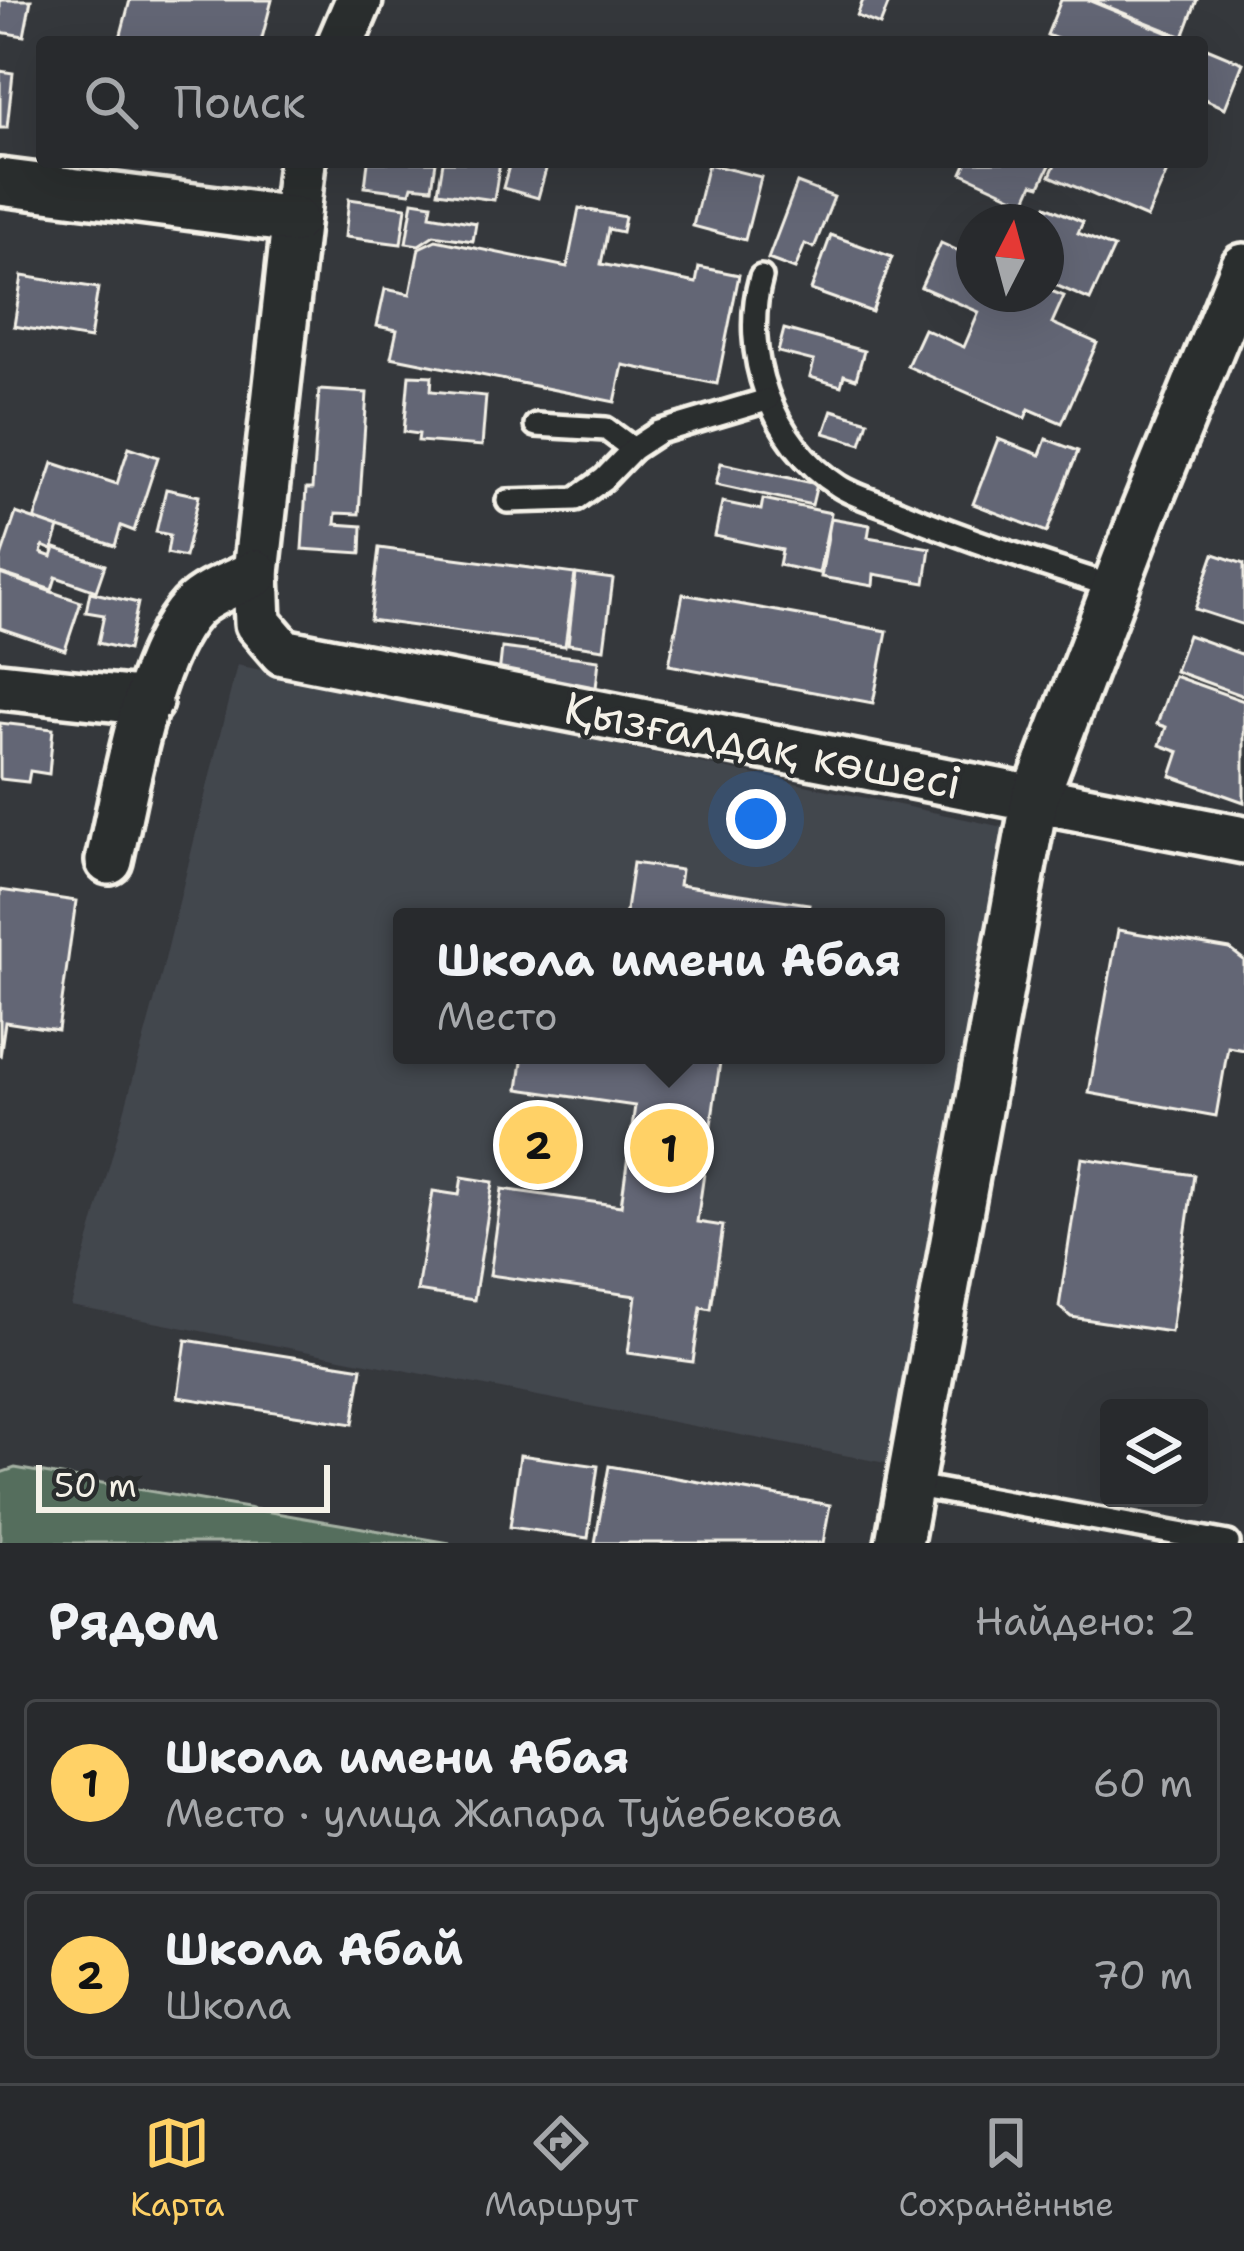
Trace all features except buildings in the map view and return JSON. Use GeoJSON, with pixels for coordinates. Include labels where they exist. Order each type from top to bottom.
{"type":"FeatureCollection","features":[{"type":"Feature","properties":{"kind":"street"},"geometry":{"type":"LineString","coordinates":[[344,36],[359,0]]}},
{"type":"Feature","properties":{"kind":"street"},"geometry":{"type":"LineString","coordinates":[[109,860],[169,640],[195,604],[256,573],[301,168]]}},
{"type":"Feature","properties":{"kind":"street"},"geometry":{"type":"LineString","coordinates":[[0,182],[294,220]]}},
{"type":"Feature","properties":{"kind":"street"},"geometry":{"type":"LineString","coordinates":[[899,1543],[1035,798],[1244,267]]}},
{"type":"Feature","properties":{"kind":"street","name":"Қызғалдақ көшесі"},"geometry":{"type":"LineString","coordinates":[[256,573],[258,623],[283,652],[1244,840]]}},
{"type":"Feature","properties":{"kind":"street"},"geometry":{"type":"LineString","coordinates":[[0,686],[149,702]]}},
{"type":"Feature","properties":{"kind":"lane"},"geometry":{"type":"LineString","coordinates":[[761,277],[754,302],[753,347],[767,400],[803,453],[838,486],[975,543],[1115,586]]}},
{"type":"Feature","properties":{"kind":"lane"},"geometry":{"type":"LineString","coordinates":[[508,501],[576,499],[633,449],[659,433],[767,400]]}},
{"type":"Feature","properties":{"kind":"lane"},"geometry":{"type":"LineString","coordinates":[[536,425],[606,430],[633,449]]}},
{"type":"Feature","properties":{"kind":"lane"},"geometry":{"type":"LineString","coordinates":[[910,1485],[1228,1543]]}},
{"type":"Feature","properties":{"kind":"shaded area"},"geometry":{"type":"Polygon","coordinates":[[[237,665],[1022,831],[901,1466],[71,1306],[159,984],[237,665]]]}},
{"type":"Feature","properties":{"kind":"green space"},"geometry":{"type":"Polygon","coordinates":[[[15,1468],[450,1543],[0,1543],[0,1473],[15,1468]]]}},
{"type":"Feature","properties":{"kind":"place","name":"Школа Абай"},"geometry":{"type":"Point","coordinates":[538,1145]}},
{"type":"Feature","properties":{"kind":"place","name":"Школа имени Абая"},"geometry":{"type":"Point","coordinates":[669,1148]}}]}
